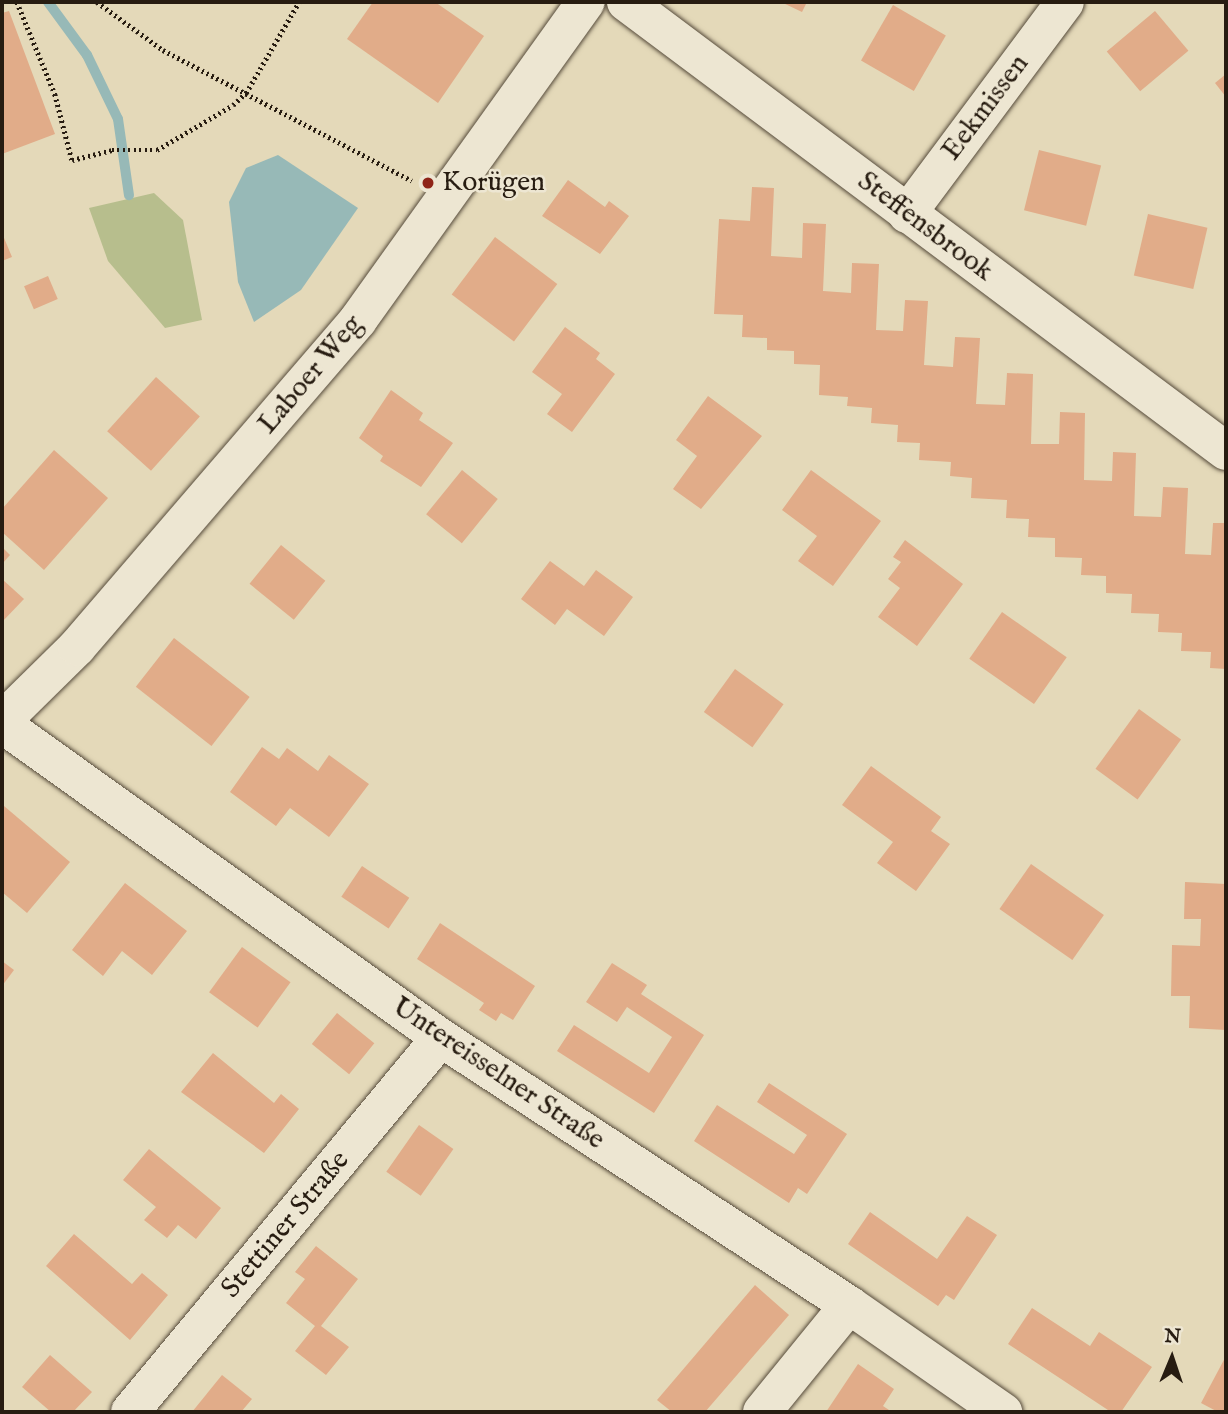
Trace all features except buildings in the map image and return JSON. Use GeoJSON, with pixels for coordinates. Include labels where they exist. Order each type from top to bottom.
{"type":"FeatureCollection","features":[{"type":"Feature","properties":{"kind":"street","name":"Laboer Weg"},"geometry":{"type":"LineString","coordinates":[[2,722],[77,647],[358,320],[586,2]]}},
{"type":"Feature","properties":{"kind":"street","name":"Steffensbrook"},"geometry":{"type":"LineString","coordinates":[[626,2],[1226,451]]}},
{"type":"Feature","properties":{"kind":"street","name":"Eekmissen"},"geometry":{"type":"LineString","coordinates":[[907,214],[1065,2]]}},
{"type":"Feature","properties":{"kind":"street","name":"Untereisselner Straße"},"geometry":{"type":"LineString","coordinates":[[2,722],[441,1038],[849,1305],[1003,1412]]}},
{"type":"Feature","properties":{"kind":"street","name":"Stettiner Straße"},"geometry":{"type":"LineString","coordinates":[[130,1412],[441,1038]]}},
{"type":"Feature","properties":{"kind":"street"},"geometry":{"type":"LineString","coordinates":[[762,1412],[849,1305]]}},
{"type":"Feature","properties":{"kind":"path"},"geometry":{"type":"LineString","coordinates":[[17,2],[54,94],[72,160],[112,150],[157,150],[246,93],[299,2]]}},
{"type":"Feature","properties":{"kind":"path"},"geometry":{"type":"LineString","coordinates":[[97,2],[163,50],[444,197]]}},
{"type":"Feature","properties":{"kind":"green space"},"geometry":{"type":"Polygon","coordinates":[[[154,193],[183,220],[202,320],[165,328],[108,261],[89,208],[154,193]]]}},
{"type":"Feature","properties":{"kind":"water"},"geometry":{"type":"Polygon","coordinates":[[[278,155],[358,208],[301,290],[254,322],[238,282],[229,202],[246,168],[278,155]]]}},
{"type":"Feature","properties":{"kind":"waterway"},"geometry":{"type":"LineString","coordinates":[[48,2],[87,55],[118,119],[129,195]]}},
{"type":"Feature","properties":{"kind":"place","name":"Korügen"},"geometry":{"type":"Point","coordinates":[428,183]}}]}
